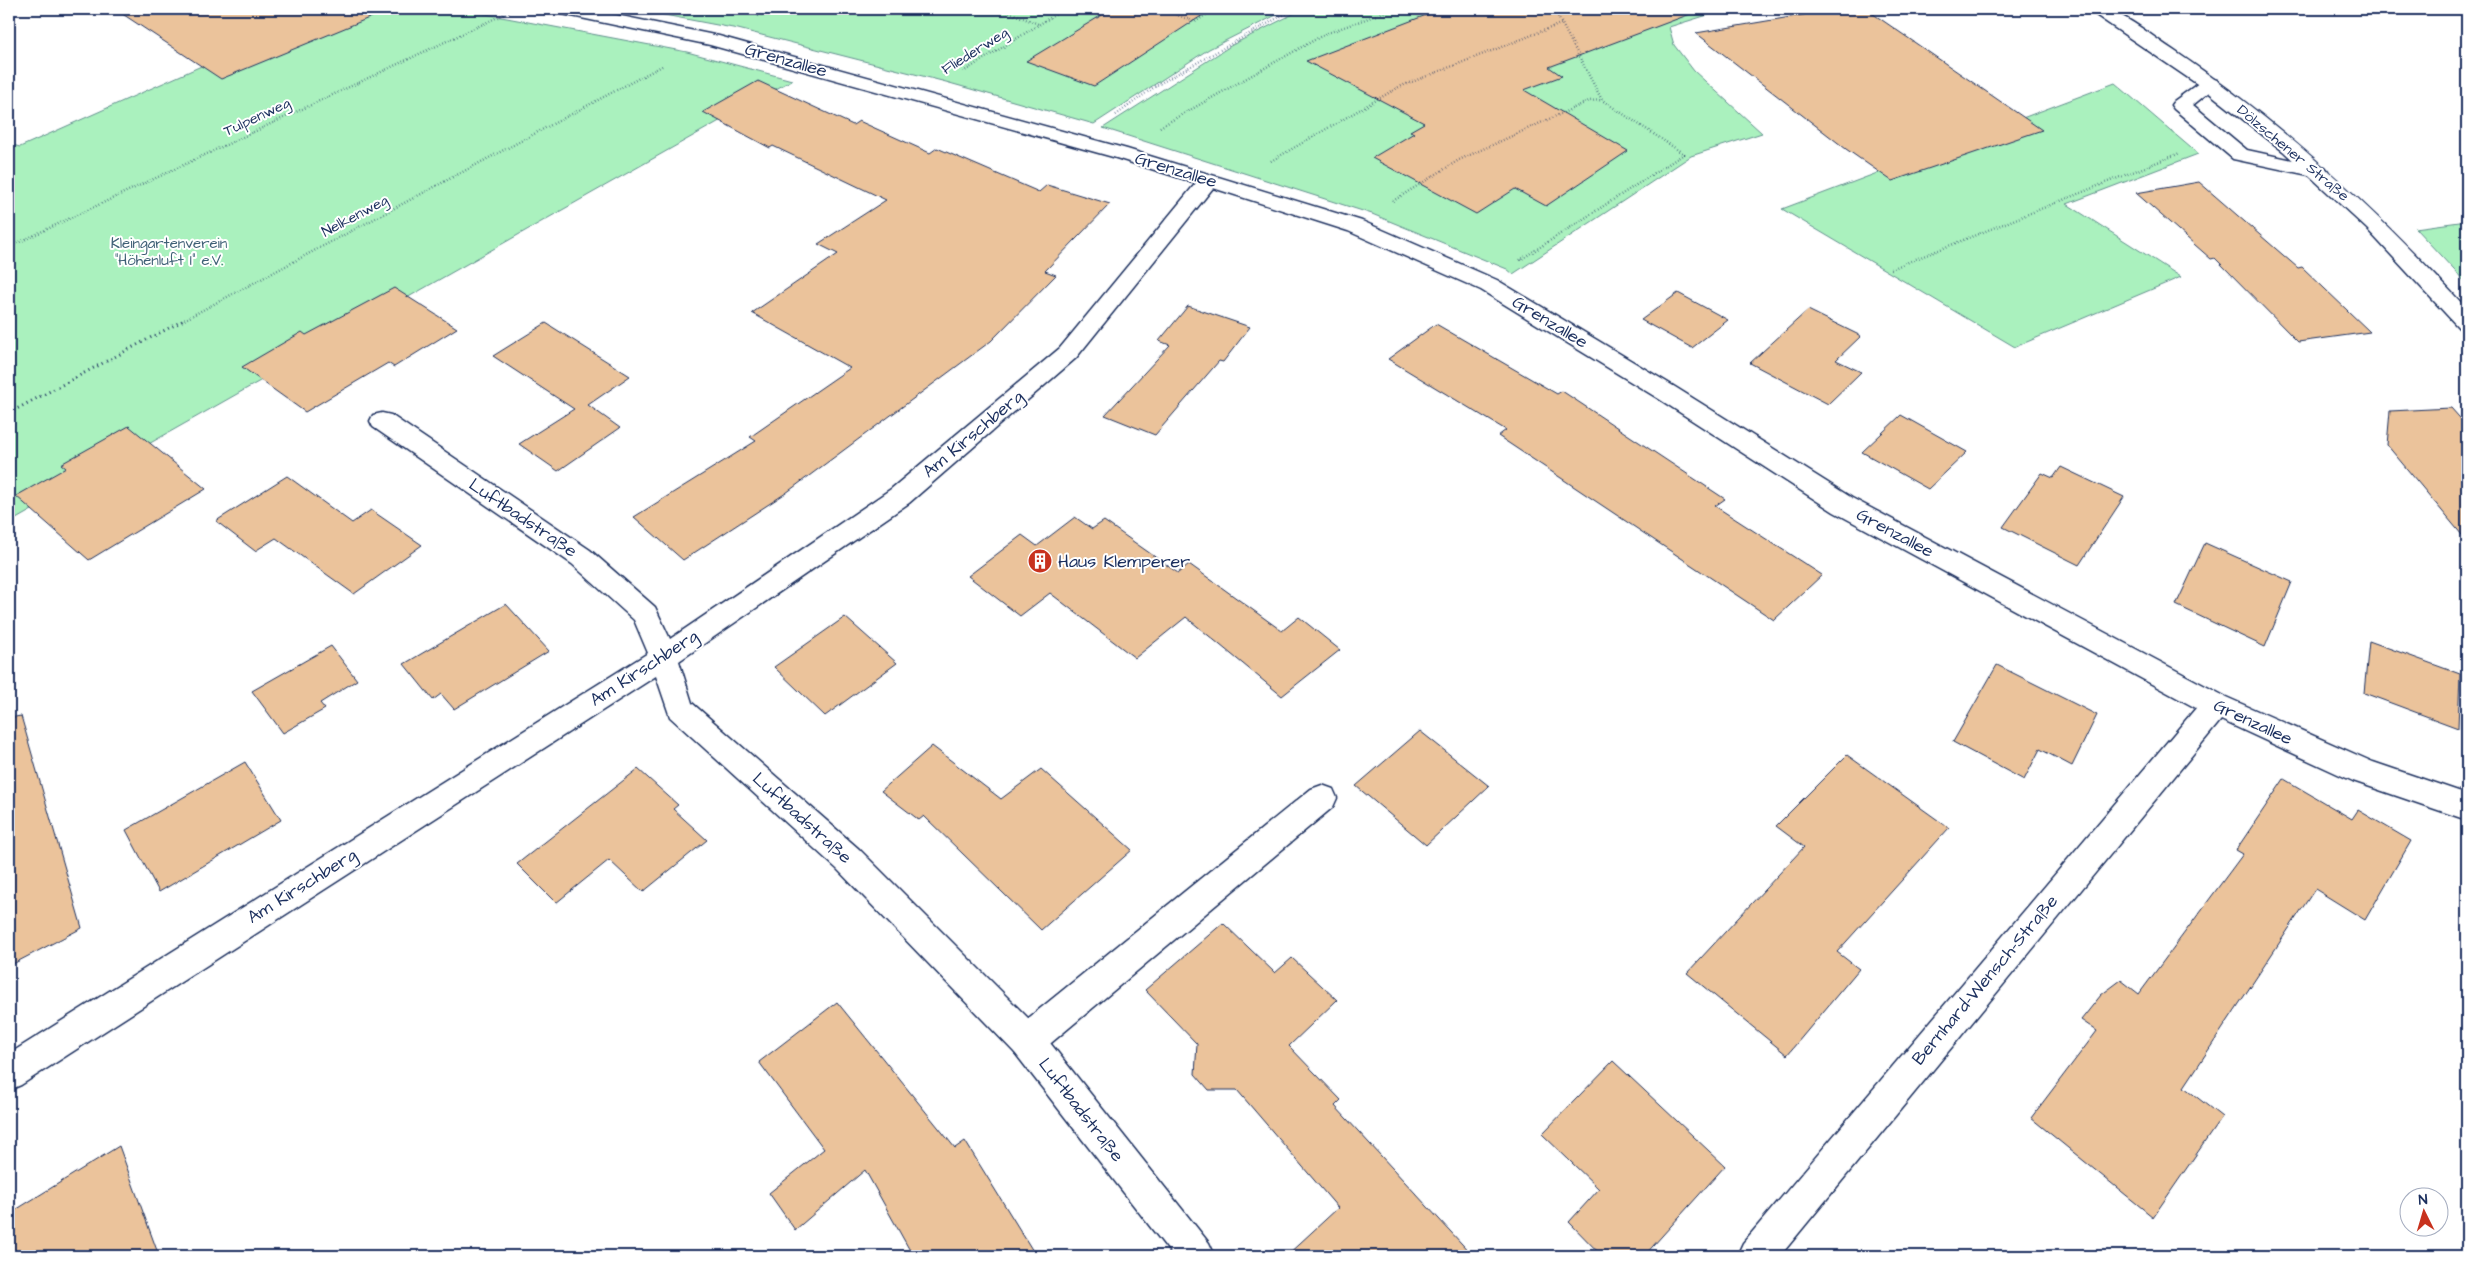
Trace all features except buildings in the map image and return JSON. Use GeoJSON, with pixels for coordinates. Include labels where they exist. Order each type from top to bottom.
{"type":"FeatureCollection","features":[{"type":"Feature","properties":{"kind":"street","name":"Grenzallee"},"geometry":{"type":"LineString","coordinates":[[562,9],[713,40],[1120,153],[1354,226],[1490,285],[1667,393],[1843,504],[2216,705],[2364,772],[2467,807]]}},
{"type":"Feature","properties":{"kind":"street","name":"Dölzschener Straße"},"geometry":{"type":"LineString","coordinates":[[2096,9],[2210,84],[2275,134],[2318,171],[2390,240],[2467,323]]}},
{"type":"Feature","properties":{"kind":"street"},"geometry":{"type":"LineString","coordinates":[[2210,84],[2181,105],[2240,155],[2318,171]]}},
{"type":"Feature","properties":{"kind":"street","name":"Am Kirschberg"},"geometry":{"type":"LineString","coordinates":[[9,1073],[664,657],[900,496],[1068,353],[1208,180]]}},
{"type":"Feature","properties":{"kind":"street","name":"Luftbadstraße"},"geometry":{"type":"LineString","coordinates":[[382,422],[581,557],[645,614],[664,657],[680,709],[848,859],[1027,1041],[1196,1256]]}},
{"type":"Feature","properties":{"kind":"street","name":"Bernhard-Wensch-Straße"},"geometry":{"type":"LineString","coordinates":[[1756,1256],[2216,705]]}},
{"type":"Feature","properties":{"kind":"street"},"geometry":{"type":"LineString","coordinates":[[1027,1041],[1322,798]]}},
{"type":"Feature","properties":{"kind":"path","name":"Tulpenweg"},"geometry":{"type":"LineString","coordinates":[[9,246],[515,9]]}},
{"type":"Feature","properties":{"kind":"path"},"geometry":{"type":"LineString","coordinates":[[1001,9],[1039,24]]}},
{"type":"Feature","properties":{"kind":"path","name":"Fliederweg"},"geometry":{"type":"LineString","coordinates":[[924,98],[946,82],[1064,9]]}},
{"type":"Feature","properties":{"kind":"path"},"geometry":{"type":"LineString","coordinates":[[1162,9],[1195,22],[1215,9]]}},
{"type":"Feature","properties":{"kind":"path"},"geometry":{"type":"LineString","coordinates":[[1078,141],[1157,85],[1294,9]]}},
{"type":"Feature","properties":{"kind":"path"},"geometry":{"type":"LineString","coordinates":[[1120,153],[1138,140],[1325,34],[1393,9]]}},
{"type":"Feature","properties":{"kind":"path"},"geometry":{"type":"LineString","coordinates":[[1490,285],[1507,269],[1684,154],[1602,100],[1554,9]]}},
{"type":"Feature","properties":{"kind":"path"},"geometry":{"type":"LineString","coordinates":[[1235,188],[1247,175],[1399,87],[1563,23]]}},
{"type":"Feature","properties":{"kind":"path","name":"Nelkenweg"},"geometry":{"type":"LineString","coordinates":[[9,413],[713,40]]}},
{"type":"Feature","properties":{"kind":"path"},"geometry":{"type":"LineString","coordinates":[[1354,226],[1459,160],[1589,101],[1602,100]]}},
{"type":"Feature","properties":{"kind":"path"},"geometry":{"type":"LineString","coordinates":[[1891,269],[2220,138]]}},
{"type":"Feature","properties":{"kind":"green space","name":"Kleingartenverein \"Höhenluft I\" e.V."},"geometry":{"type":"Polygon","coordinates":[[[329,9],[459,9],[687,52],[792,80],[9,523],[9,144],[20,147],[329,9]]]}},
{"type":"Feature","properties":{"kind":"green space"},"geometry":{"type":"Polygon","coordinates":[[[633,9],[1288,9],[1209,49],[1094,124],[946,82],[738,29],[633,9]]]}},
{"type":"Feature","properties":{"kind":"green space"},"geometry":{"type":"Polygon","coordinates":[[[1303,9],[1727,9],[1669,27],[1674,45],[1694,71],[1762,133],[1691,156],[1513,274],[1507,269],[1372,214],[1103,128],[1232,45],[1303,9]]]}},
{"type":"Feature","properties":{"kind":"green space"},"geometry":{"type":"Polygon","coordinates":[[[2115,83],[2198,154],[2067,204],[2181,277],[2015,347],[1782,209],[2115,83]]]}},
{"type":"Feature","properties":{"kind":"green space"},"geometry":{"type":"Polygon","coordinates":[[[2467,221],[2467,284],[2415,228],[2467,221]]]}},
{"type":"Feature","properties":{"kind":"place","name":"Haus Klemperer"},"geometry":{"type":"Point","coordinates":[1040,561]}}]}
